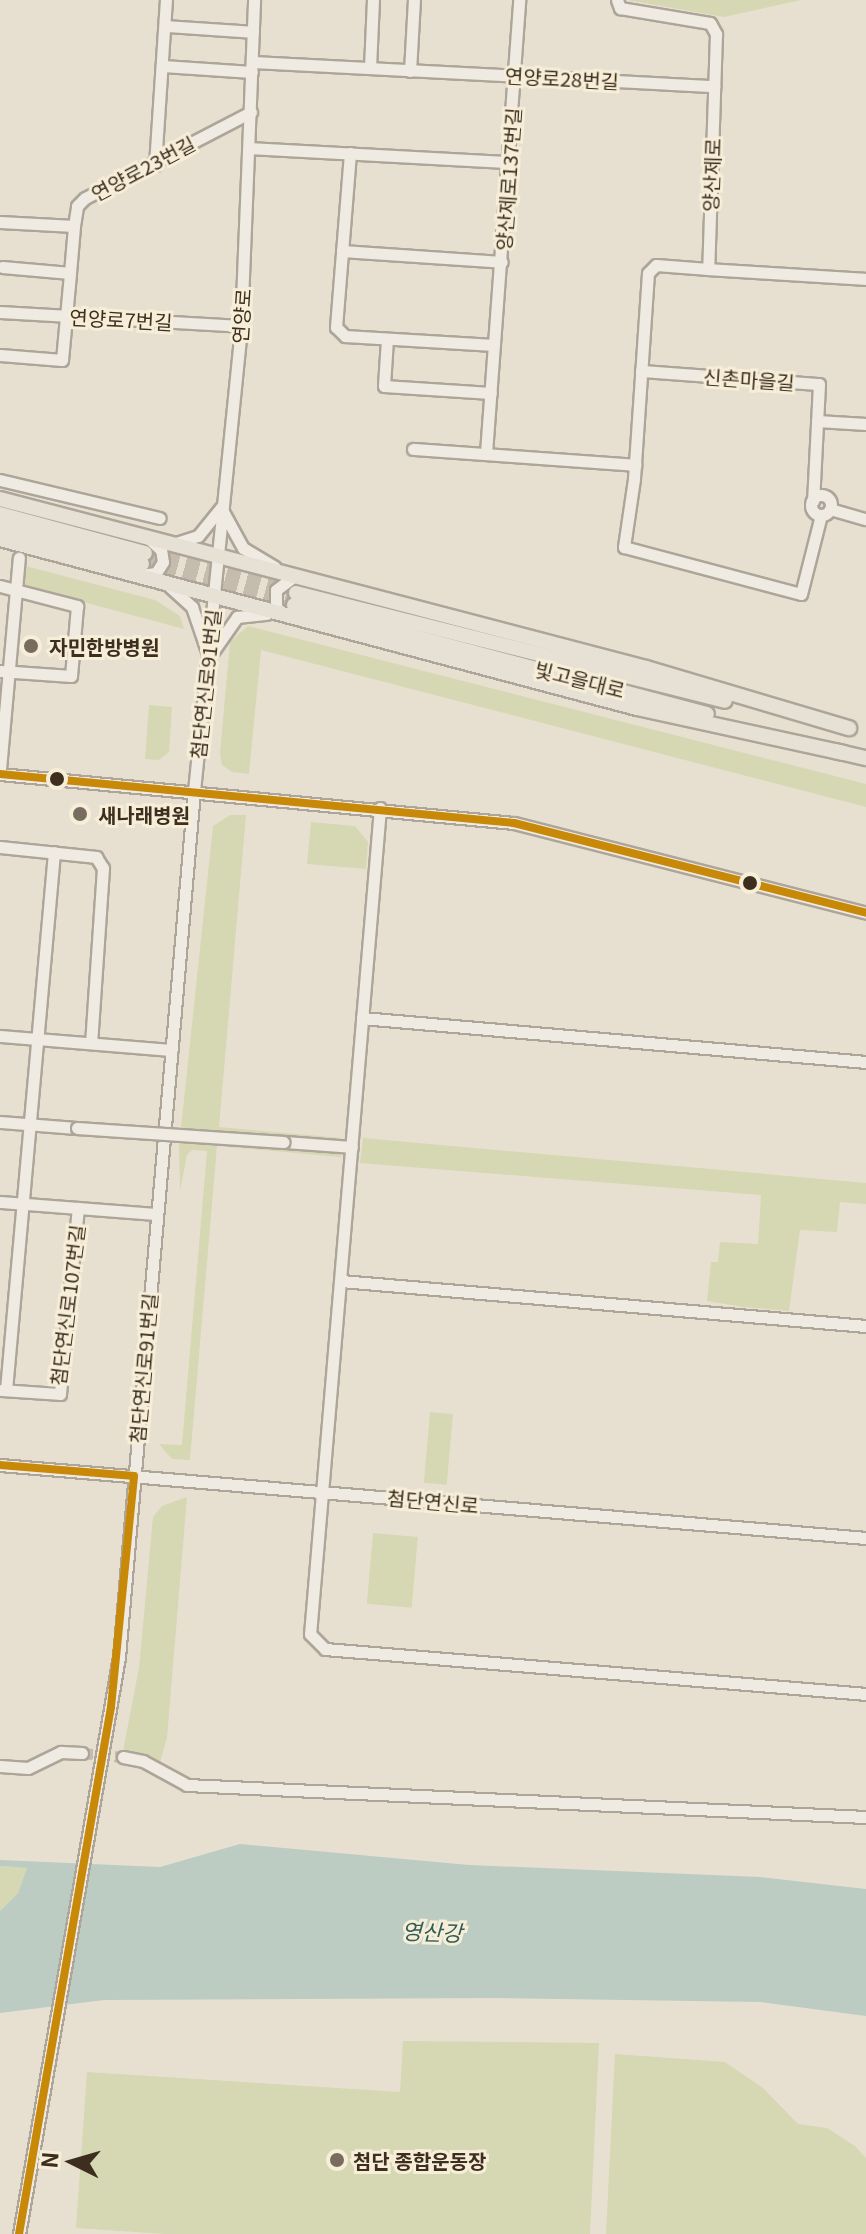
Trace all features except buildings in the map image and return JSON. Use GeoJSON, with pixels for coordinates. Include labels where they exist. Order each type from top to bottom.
{"type":"FeatureCollection","features":[{"type":"Feature","properties":{"kind":"main road"},"geometry":{"type":"LineString","coordinates":[[0,499],[144,557],[160,580],[214,594],[291,604]]}},
{"type":"Feature","properties":{"kind":"main road"},"geometry":{"type":"LineString","coordinates":[[0,514],[144,557]]}},
{"type":"Feature","properties":{"kind":"main road"},"geometry":{"type":"LineString","coordinates":[[0,526],[144,557]]}},
{"type":"Feature","properties":{"kind":"main road"},"geometry":{"type":"LineString","coordinates":[[0,539],[144,557],[171,544],[646,668],[849,728]]}},
{"type":"Feature","properties":{"kind":"main road","name":"빛고을대로"},"geometry":{"type":"LineString","coordinates":[[291,604],[866,732]]}},
{"type":"Feature","properties":{"kind":"main road","name":"빛고을대로"},"geometry":{"type":"LineString","coordinates":[[291,604],[866,758]]}},
{"type":"Feature","properties":{"kind":"street"},"geometry":{"type":"LineString","coordinates":[[155,165],[166,0]]}},
{"type":"Feature","properties":{"kind":"street","name":"연양로"},"geometry":{"type":"LineString","coordinates":[[217,558],[241,326],[254,0]]}},
{"type":"Feature","properties":{"kind":"street"},"geometry":{"type":"LineString","coordinates":[[370,68],[373,0]]}},
{"type":"Feature","properties":{"kind":"street"},"geometry":{"type":"LineString","coordinates":[[410,71],[414,0]]}},
{"type":"Feature","properties":{"kind":"street","name":"양산제로137번길"},"geometry":{"type":"LineString","coordinates":[[486,453],[510,162],[519,0]]}},
{"type":"Feature","properties":{"kind":"street","name":"양산제로"},"geometry":{"type":"LineString","coordinates":[[617,0],[620,8],[710,23],[716,34],[708,269]]}},
{"type":"Feature","properties":{"kind":"street"},"geometry":{"type":"LineString","coordinates":[[166,26],[253,32]]}},
{"type":"Feature","properties":{"kind":"street"},"geometry":{"type":"LineString","coordinates":[[163,66],[252,67]]}},
{"type":"Feature","properties":{"kind":"street","name":"연양로28번길"},"geometry":{"type":"LineString","coordinates":[[252,67],[370,68],[714,86]]}},
{"type":"Feature","properties":{"kind":"street","name":"연양로23번길"},"geometry":{"type":"LineString","coordinates":[[74,226],[78,203],[251,112]]}},
{"type":"Feature","properties":{"kind":"street"},"geometry":{"type":"LineString","coordinates":[[249,148],[510,162]]}},
{"type":"Feature","properties":{"kind":"street"},"geometry":{"type":"LineString","coordinates":[[350,153],[336,327],[345,336],[494,345]]}},
{"type":"Feature","properties":{"kind":"street"},"geometry":{"type":"LineString","coordinates":[[0,222],[74,226],[62,360],[0,355]]}},
{"type":"Feature","properties":{"kind":"street","name":"양산제로137번길"},"geometry":{"type":"LineString","coordinates":[[342,251],[502,262]]}},
{"type":"Feature","properties":{"kind":"street"},"geometry":{"type":"LineString","coordinates":[[2,267],[70,273]]}},
{"type":"Feature","properties":{"kind":"street"},"geometry":{"type":"LineString","coordinates":[[826,512],[801,594],[624,547],[635,465],[650,268],[866,279]]}},
{"type":"Feature","properties":{"kind":"street","name":"연양로7번길"},"geometry":{"type":"LineString","coordinates":[[0,312],[241,326]]}},
{"type":"Feature","properties":{"kind":"street"},"geometry":{"type":"LineString","coordinates":[[387,339],[384,386],[491,393]]}},
{"type":"Feature","properties":{"kind":"street","name":"신촌마을길"},"geometry":{"type":"LineString","coordinates":[[641,371],[819,384],[817,421]]}},
{"type":"Feature","properties":{"kind":"street"},"geometry":{"type":"LineString","coordinates":[[866,424],[817,421],[813,501],[813,510],[866,519]]}},
{"type":"Feature","properties":{"kind":"street"},"geometry":{"type":"LineString","coordinates":[[413,449],[635,465]]}},
{"type":"Feature","properties":{"kind":"street"},"geometry":{"type":"LineString","coordinates":[[0,480],[160,518]]}},
{"type":"Feature","properties":{"kind":"street"},"geometry":{"type":"LineString","coordinates":[[171,544],[198,536],[221,508],[243,548],[293,577],[276,590],[276,607],[291,604]]}},
{"type":"Feature","properties":{"kind":"street"},"geometry":{"type":"LineString","coordinates":[[19,558],[5,672],[0,772],[514,823],[866,913]]}},
{"type":"Feature","properties":{"kind":"street","name":"첨단연신로91번길"},"geometry":{"type":"LineString","coordinates":[[19,2234],[119,1657],[217,558]]}},
{"type":"Feature","properties":{"kind":"street"},"geometry":{"type":"LineString","coordinates":[[160,580],[192,607],[209,657]]}},
{"type":"Feature","properties":{"kind":"street"},"geometry":{"type":"LineString","coordinates":[[0,586],[77,606],[71,676],[5,672]]}},
{"type":"Feature","properties":{"kind":"street"},"geometry":{"type":"LineString","coordinates":[[209,657],[237,617],[291,604]]}},
{"type":"Feature","properties":{"kind":"street"},"geometry":{"type":"LineString","coordinates":[[380,808],[310,1634],[325,1649],[866,1694]]}},
{"type":"Feature","properties":{"kind":"street"},"geometry":{"type":"LineString","coordinates":[[0,847],[96,857],[103,868],[91,1043]]}},
{"type":"Feature","properties":{"kind":"street"},"geometry":{"type":"LineString","coordinates":[[3,1390],[54,852]]}},
{"type":"Feature","properties":{"kind":"street"},"geometry":{"type":"LineString","coordinates":[[362,1018],[866,1062]]}},
{"type":"Feature","properties":{"kind":"street"},"geometry":{"type":"LineString","coordinates":[[0,1036],[171,1050]]}},
{"type":"Feature","properties":{"kind":"street"},"geometry":{"type":"LineString","coordinates":[[0,1122],[352,1147]]}},
{"type":"Feature","properties":{"kind":"street"},"geometry":{"type":"LineString","coordinates":[[0,1202],[157,1214]]}},
{"type":"Feature","properties":{"kind":"street","name":"첨단연신로107번길"},"geometry":{"type":"LineString","coordinates":[[3,1390],[60,1394],[78,1208]]}},
{"type":"Feature","properties":{"kind":"street"},"geometry":{"type":"LineString","coordinates":[[341,1281],[866,1326]]}},
{"type":"Feature","properties":{"kind":"street","name":"첨단연신로"},"geometry":{"type":"LineString","coordinates":[[0,1465],[866,1538]]}},
{"type":"Feature","properties":{"kind":"street"},"geometry":{"type":"LineString","coordinates":[[0,1766],[28,1768],[61,1752],[82,1753]]}},
{"type":"Feature","properties":{"kind":"street"},"geometry":{"type":"LineString","coordinates":[[123,1757],[143,1761],[187,1785],[866,1817]]}},
{"type":"Feature","properties":{"kind":"green space"},"geometry":{"type":"Polygon","coordinates":[[[627,0],[801,0],[724,17],[627,0]]]}},
{"type":"Feature","properties":{"kind":"green space"},"geometry":{"type":"Polygon","coordinates":[[[22,565],[155,600],[180,616],[184,629],[20,585],[22,565]]]}},
{"type":"Feature","properties":{"kind":"green space"},"geometry":{"type":"Polygon","coordinates":[[[248,626],[866,784],[866,807],[261,650],[249,774],[232,772],[222,765],[220,753],[230,642],[248,626]]]}},
{"type":"Feature","properties":{"kind":"green space"},"geometry":{"type":"Polygon","coordinates":[[[149,705],[172,707],[169,752],[159,760],[145,759],[149,705]]]}},
{"type":"Feature","properties":{"kind":"green space"},"geometry":{"type":"Polygon","coordinates":[[[230,815],[246,815],[219,1127],[342,1138],[341,1157],[217,1146],[190,1460],[172,1459],[159,1444],[182,1445],[207,1151],[192,1150],[187,1155],[180,1191],[179,1147],[213,826],[230,815]]]}},
{"type":"Feature","properties":{"kind":"green space"},"geometry":{"type":"Polygon","coordinates":[[[311,822],[355,826],[368,842],[366,869],[307,864],[311,822]]]}},
{"type":"Feature","properties":{"kind":"green space"},"geometry":{"type":"Polygon","coordinates":[[[363,1138],[866,1183],[866,1204],[840,1202],[837,1232],[800,1230],[789,1311],[744,1307],[707,1301],[711,1262],[718,1262],[720,1242],[758,1244],[761,1195],[360,1163],[363,1138]]]}},
{"type":"Feature","properties":{"kind":"green space"},"geometry":{"type":"Polygon","coordinates":[[[430,1412],[453,1414],[447,1485],[424,1483],[430,1412]]]}},
{"type":"Feature","properties":{"kind":"green space"},"geometry":{"type":"Polygon","coordinates":[[[187,1497],[167,1738],[160,1762],[123,1751],[139,1668],[153,1517],[162,1506],[187,1497]]]}},
{"type":"Feature","properties":{"kind":"green space"},"geometry":{"type":"Polygon","coordinates":[[[373,1533],[418,1537],[412,1608],[367,1604],[373,1533]]]}},
{"type":"Feature","properties":{"kind":"green space"},"geometry":{"type":"Polygon","coordinates":[[[0,1866],[27,1868],[18,1893],[0,1911],[0,1866]]]}},
{"type":"Feature","properties":{"kind":"green space","name":"첨단 종합운동장"},"geometry":{"type":"Polygon","coordinates":[[[403,2041],[599,2043],[590,2234],[165,2234],[76,2228],[87,2072],[400,2092],[403,2041]]]}},
{"type":"Feature","properties":{"kind":"green space"},"geometry":{"type":"Polygon","coordinates":[[[615,2054],[725,2062],[763,2088],[798,2124],[827,2128],[855,2146],[866,2158],[866,2234],[606,2234],[615,2054]]]}},
{"type":"Feature","properties":{"kind":"water","name":"영산강"},"geometry":{"type":"Polygon","coordinates":[[[240,1844],[469,1865],[760,1877],[866,1889],[866,2016],[761,2002],[499,1998],[104,2000],[0,2013],[0,1911],[18,1893],[27,1868],[0,1866],[0,1860],[160,1867],[240,1844]]]}},
{"type":"Feature","properties":{"kind":"tunnel"},"geometry":{"type":"LineString","coordinates":[[145,553],[296,593]]}},
{"type":"Feature","properties":{"kind":"tunnel"},"geometry":{"type":"LineString","coordinates":[[142,564],[294,605]]}},
{"type":"Feature","properties":{"kind":"tunnel"},"geometry":{"type":"LineString","coordinates":[[82,1753],[123,1757]]}},
{"type":"Feature","properties":{"kind":"transit line"},"geometry":{"type":"LineString","coordinates":[[0,774],[514,823],[866,913]]}},
{"type":"Feature","properties":{"kind":"transit line"},"geometry":{"type":"LineString","coordinates":[[0,1465],[134,1476]]}},
{"type":"Feature","properties":{"kind":"transit line"},"geometry":{"type":"LineString","coordinates":[[19,2234],[111,1707],[134,1476]]}},
{"type":"Feature","properties":{"kind":"place","name":"자민한방병원"},"geometry":{"type":"Point","coordinates":[31,646]}},
{"type":"Feature","properties":{"kind":"place","name":"새나래병원"},"geometry":{"type":"Point","coordinates":[80,814]}},
{"type":"Feature","properties":{"kind":"place","name":"첨단 종합운동장"},"geometry":{"type":"Point","coordinates":[337,2160]}}]}
